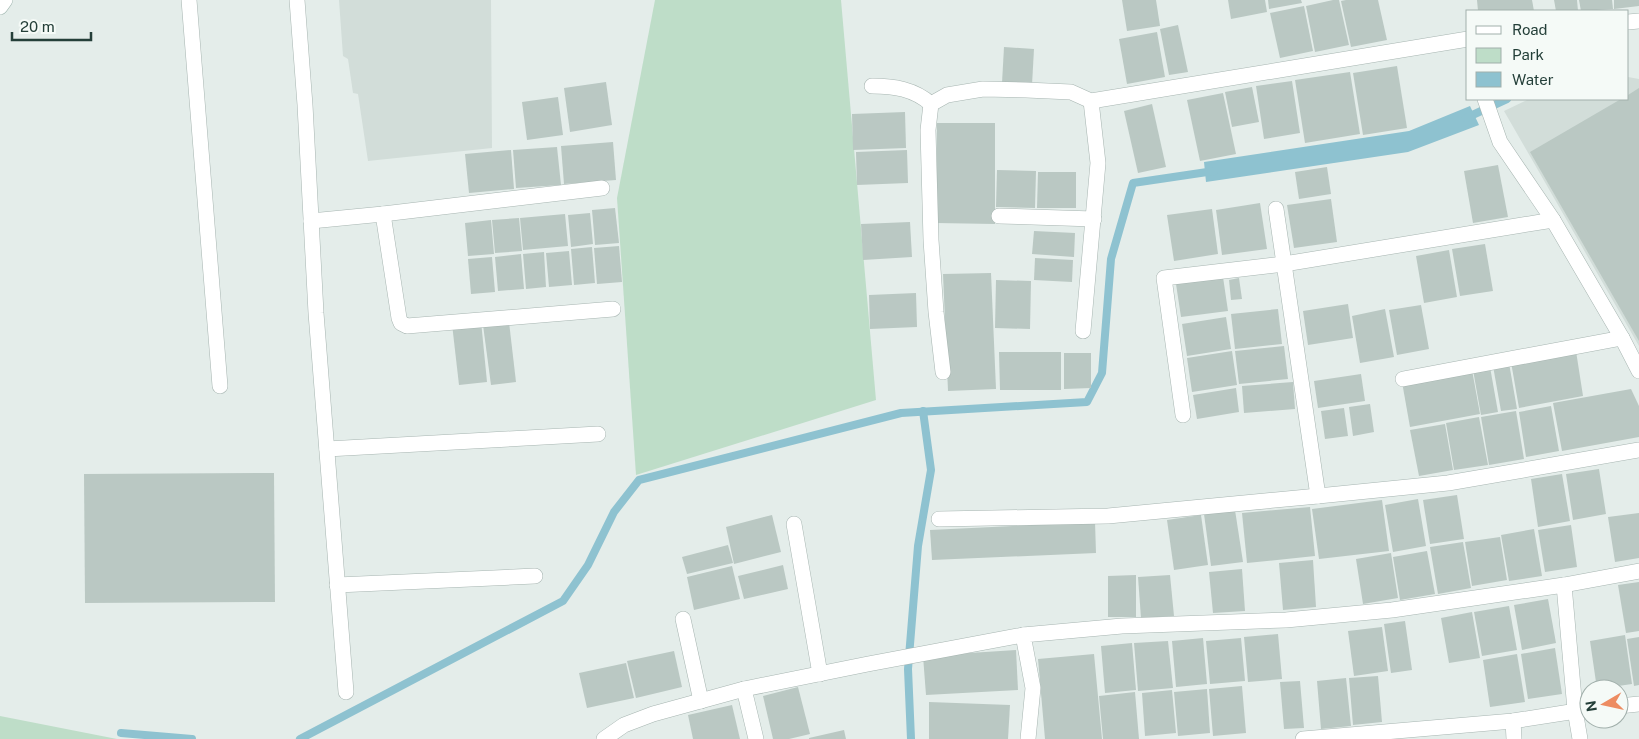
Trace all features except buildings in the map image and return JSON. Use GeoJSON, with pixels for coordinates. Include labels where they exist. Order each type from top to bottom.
{"type":"FeatureCollection","features":[{"type":"Feature","properties":{"kind":"street"},"geometry":{"type":"LineString","coordinates":[[0,7],[5,0]]}},
{"type":"Feature","properties":{"kind":"street"},"geometry":{"type":"LineString","coordinates":[[188,0],[220,386]]}},
{"type":"Feature","properties":{"kind":"street"},"geometry":{"type":"LineString","coordinates":[[297,0],[305,105],[316,314],[346,692]]}},
{"type":"Feature","properties":{"kind":"street"},"geometry":{"type":"LineString","coordinates":[[931,104],[947,95],[983,89],[1070,92],[1090,101],[1466,41]]}},
{"type":"Feature","properties":{"kind":"street"},"geometry":{"type":"LineString","coordinates":[[872,86],[891,86],[921,95],[931,104]]}},
{"type":"Feature","properties":{"kind":"street"},"geometry":{"type":"LineString","coordinates":[[1485,100],[1500,142],[1553,220],[1639,370]]}},
{"type":"Feature","properties":{"kind":"street"},"geometry":{"type":"LineString","coordinates":[[1083,331],[1098,163],[1090,101]]}},
{"type":"Feature","properties":{"kind":"street"},"geometry":{"type":"LineString","coordinates":[[931,104],[928,130],[932,240],[936,312],[943,372]]}},
{"type":"Feature","properties":{"kind":"street"},"geometry":{"type":"LineString","coordinates":[[311,221],[602,188]]}},
{"type":"Feature","properties":{"kind":"street"},"geometry":{"type":"LineString","coordinates":[[1276,209],[1318,496]]}},
{"type":"Feature","properties":{"kind":"street"},"geometry":{"type":"LineString","coordinates":[[383,214],[399,318],[401,323],[407,326],[613,309]]}},
{"type":"Feature","properties":{"kind":"street"},"geometry":{"type":"LineString","coordinates":[[998,216],[1094,219]]}},
{"type":"Feature","properties":{"kind":"street"},"geometry":{"type":"LineString","coordinates":[[1183,415],[1164,278],[1284,264],[1553,220]]}},
{"type":"Feature","properties":{"kind":"street"},"geometry":{"type":"LineString","coordinates":[[1403,379],[1622,338]]}},
{"type":"Feature","properties":{"kind":"street"},"geometry":{"type":"LineString","coordinates":[[327,449],[598,434]]}},
{"type":"Feature","properties":{"kind":"street"},"geometry":{"type":"LineString","coordinates":[[939,519],[1108,516],[1318,496],[1448,483],[1639,450]]}},
{"type":"Feature","properties":{"kind":"street"},"geometry":{"type":"LineString","coordinates":[[794,524],[820,674]]}},
{"type":"Feature","properties":{"kind":"street"},"geometry":{"type":"LineString","coordinates":[[604,739],[624,725],[653,714],[744,689],[1023,635],[1122,626],[1286,620],[1354,614],[1392,610],[1639,571]]}},
{"type":"Feature","properties":{"kind":"street"},"geometry":{"type":"LineString","coordinates":[[337,585],[535,576]]}},
{"type":"Feature","properties":{"kind":"street"},"geometry":{"type":"LineString","coordinates":[[1564,584],[1579,689]]}},
{"type":"Feature","properties":{"kind":"street"},"geometry":{"type":"LineString","coordinates":[[683,619],[701,701]]}},
{"type":"Feature","properties":{"kind":"street"},"geometry":{"type":"LineString","coordinates":[[1023,635],[1033,688],[1028,739]]}},
{"type":"Feature","properties":{"kind":"street"},"geometry":{"type":"LineString","coordinates":[[744,689],[756,739]]}},
{"type":"Feature","properties":{"kind":"street"},"geometry":{"type":"LineString","coordinates":[[1304,739],[1513,721],[1579,710]]}},
{"type":"Feature","properties":{"kind":"street"},"geometry":{"type":"LineString","coordinates":[[1513,721],[1514,739]]}},
{"type":"Feature","properties":{"kind":"shaded area"},"geometry":{"type":"Polygon","coordinates":[[[339,0],[491,0],[492,148],[368,161],[358,94],[353,93],[348,59],[343,56],[339,0]]]}},
{"type":"Feature","properties":{"kind":"shaded area"},"geometry":{"type":"Polygon","coordinates":[[[1629,77],[1639,79],[1639,346],[1504,111],[1527,100],[1629,100],[1629,77]]]}},
{"type":"Feature","properties":{"kind":"green space"},"geometry":{"type":"Polygon","coordinates":[[[655,0],[841,0],[876,400],[636,475],[617,198],[655,0]]]}},
{"type":"Feature","properties":{"kind":"green space"},"geometry":{"type":"Polygon","coordinates":[[[0,716],[117,739],[0,739],[0,716]]]}},
{"type":"Feature","properties":{"kind":"water"},"geometry":{"type":"Polygon","coordinates":[[[1470,106],[1479,125],[1408,152],[1206,182],[1204,162],[1409,131],[1470,106]]]}},
{"type":"Feature","properties":{"kind":"waterway"},"geometry":{"type":"LineString","coordinates":[[1466,118],[1505,100]]}},
{"type":"Feature","properties":{"kind":"waterway"},"geometry":{"type":"LineString","coordinates":[[300,739],[563,601],[588,565],[614,512],[639,480],[901,413],[1087,402],[1102,373],[1111,259],[1133,183],[1214,171]]}},
{"type":"Feature","properties":{"kind":"waterway"},"geometry":{"type":"LineString","coordinates":[[911,739],[908,669],[918,546],[931,470],[923,411]]}},
{"type":"Feature","properties":{"kind":"waterway"},"geometry":{"type":"LineString","coordinates":[[121,733],[192,739]]}}]}
